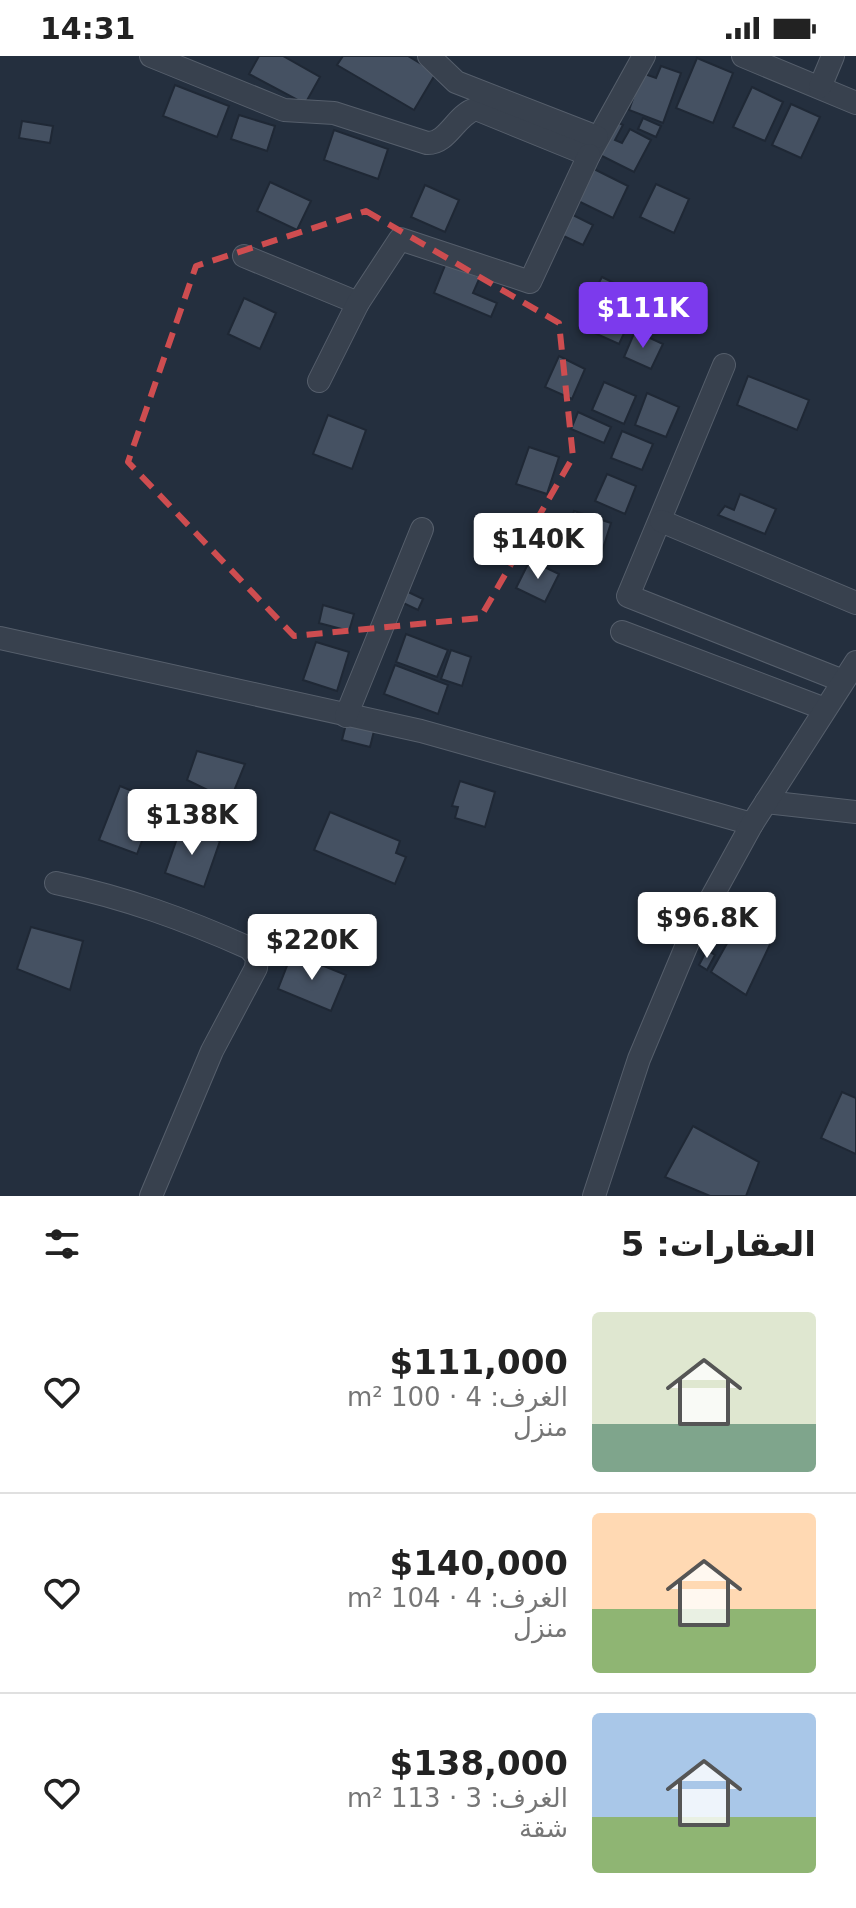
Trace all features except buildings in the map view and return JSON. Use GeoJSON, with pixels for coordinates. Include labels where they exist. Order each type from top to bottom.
{"type":"FeatureCollection","features":[{"type":"Feature","properties":{"kind":"street"},"geometry":{"type":"LineString","coordinates":[[151,56],[284,110],[334,113],[427,143],[439,140],[464,114],[476,109],[593,146]]}},
{"type":"Feature","properties":{"kind":"street"},"geometry":{"type":"LineString","coordinates":[[429,56],[456,82],[593,146]]}},
{"type":"Feature","properties":{"kind":"street"},"geometry":{"type":"LineString","coordinates":[[319,381],[358,303],[400,239],[530,282],[593,146],[644,56]]}},
{"type":"Feature","properties":{"kind":"street"},"geometry":{"type":"LineString","coordinates":[[743,56],[856,103]]}},
{"type":"Feature","properties":{"kind":"street"},"geometry":{"type":"LineString","coordinates":[[820,87],[833,56]]}},
{"type":"Feature","properties":{"kind":"street"},"geometry":{"type":"LineString","coordinates":[[244,256],[358,303]]}},
{"type":"Feature","properties":{"kind":"street"},"geometry":{"type":"LineString","coordinates":[[724,365],[661,521],[627,593],[630,598],[843,681]]}},
{"type":"Feature","properties":{"kind":"street"},"geometry":{"type":"LineString","coordinates":[[661,521],[856,603]]}},
{"type":"Feature","properties":{"kind":"street"},"geometry":{"type":"LineString","coordinates":[[346,716],[422,529]]}},
{"type":"Feature","properties":{"kind":"street"},"geometry":{"type":"LineString","coordinates":[[622,632],[825,709]]}},
{"type":"Feature","properties":{"kind":"street"},"geometry":{"type":"LineString","coordinates":[[0,638],[470,744],[752,824]]}},
{"type":"Feature","properties":{"kind":"street"},"geometry":{"type":"LineString","coordinates":[[594,1196],[659,1007],[691,935],[752,824],[856,662]]}},
{"type":"Feature","properties":{"kind":"street"},"geometry":{"type":"LineString","coordinates":[[766,802],[856,812]]}},
{"type":"Feature","properties":{"kind":"street"},"geometry":{"type":"LineString","coordinates":[[56,883],[122,897],[182,918],[249,948],[257,957],[256,968],[212,1051],[151,1196]]}},
{"type":"Feature","properties":{"kind":"highlighted area"},"geometry":{"type":"Polygon","coordinates":[[[366,211],[559,323],[573,457],[480,618],[294,636],[128,462],[196,266],[366,211]]]}}]}
